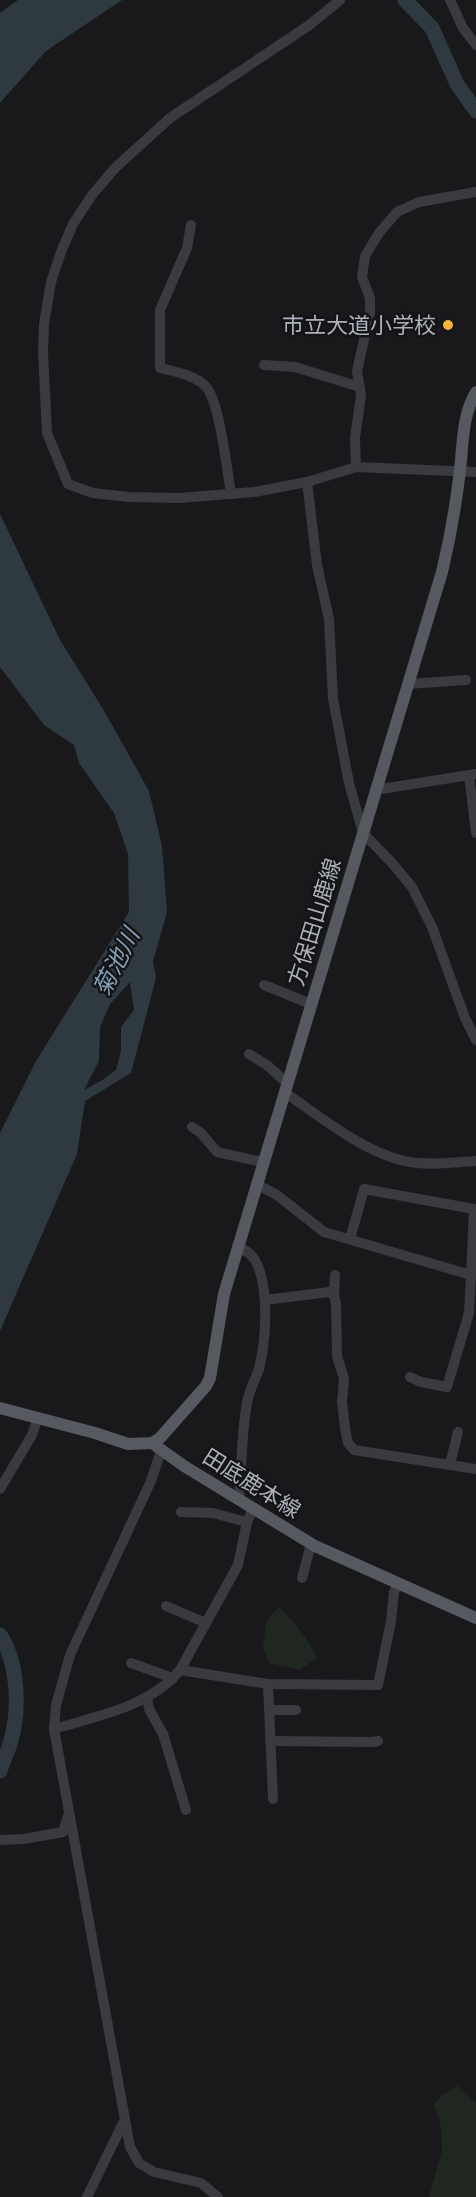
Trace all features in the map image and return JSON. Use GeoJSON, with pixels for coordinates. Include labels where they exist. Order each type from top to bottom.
{"type":"FeatureCollection","features":[{"type":"Feature","properties":{"kind":"main road","name":"方保田山鹿線"},"geometry":{"type":"LineString","coordinates":[[156,1447],[210,1378],[224,1294],[237,1246],[442,572],[460,472],[467,413],[476,392]]}},
{"type":"Feature","properties":{"kind":"main road"},"geometry":{"type":"LineString","coordinates":[[0,1408],[128,1444],[156,1447]]}},
{"type":"Feature","properties":{"kind":"main road","name":"田底鹿本線"},"geometry":{"type":"LineString","coordinates":[[156,1447],[311,1544],[476,1618]]}},
{"type":"Feature","properties":{"kind":"street"},"geometry":{"type":"LineString","coordinates":[[340,0],[308,27],[170,118],[115,168],[92,195],[73,224],[60,252],[51,282],[44,324],[43,352],[47,433],[68,484],[93,493],[129,497],[179,498],[231,494],[307,482],[356,467],[476,472]]}},
{"type":"Feature","properties":{"kind":"street"},"geometry":{"type":"LineString","coordinates":[[450,0],[463,28],[476,45]]}},
{"type":"Feature","properties":{"kind":"street"},"geometry":{"type":"LineString","coordinates":[[356,467],[356,438],[361,395],[357,371],[370,313],[370,298],[362,277],[365,256],[379,233],[397,212],[419,202],[476,192]]}},
{"type":"Feature","properties":{"kind":"street"},"geometry":{"type":"LineString","coordinates":[[191,225],[187,248],[160,310],[160,368],[184,374],[207,387],[216,411],[231,494]]}},
{"type":"Feature","properties":{"kind":"street"},"geometry":{"type":"LineString","coordinates":[[264,365],[295,367],[360,387]]}},
{"type":"Feature","properties":{"kind":"street"},"geometry":{"type":"LineString","coordinates":[[307,482],[317,565],[329,622],[333,699],[349,783],[363,833],[412,887],[432,927],[456,995],[476,1040]]}},
{"type":"Feature","properties":{"kind":"street"},"geometry":{"type":"LineString","coordinates":[[408,684],[466,680]]}},
{"type":"Feature","properties":{"kind":"street"},"geometry":{"type":"LineString","coordinates":[[375,790],[472,774],[476,833]]}},
{"type":"Feature","properties":{"kind":"street"},"geometry":{"type":"LineString","coordinates":[[264,985],[311,1004]]}},
{"type":"Feature","properties":{"kind":"street"},"geometry":{"type":"LineString","coordinates":[[249,1054],[267,1065],[285,1087],[347,1135],[380,1152],[410,1162],[476,1161]]}},
{"type":"Feature","properties":{"kind":"street"},"geometry":{"type":"LineString","coordinates":[[192,1126],[217,1152],[262,1162]]}},
{"type":"Feature","properties":{"kind":"street"},"geometry":{"type":"LineString","coordinates":[[256,1184],[277,1195],[324,1232],[471,1275]]}},
{"type":"Feature","properties":{"kind":"street"},"geometry":{"type":"LineString","coordinates":[[350,1239],[364,1190],[474,1209],[472,1311],[447,1387],[421,1382],[410,1377]]}},
{"type":"Feature","properties":{"kind":"street"},"geometry":{"type":"LineString","coordinates":[[237,1246],[248,1251],[254,1258],[261,1273],[265,1300],[263,1347],[247,1402],[239,1500]]}},
{"type":"Feature","properties":{"kind":"street"},"geometry":{"type":"LineString","coordinates":[[335,1275],[337,1356],[344,1379],[342,1402],[348,1443],[354,1450],[363,1452],[476,1469]]}},
{"type":"Feature","properties":{"kind":"street"},"geometry":{"type":"LineString","coordinates":[[265,1300],[328,1292],[334,1295]]}},
{"type":"Feature","properties":{"kind":"street"},"geometry":{"type":"LineString","coordinates":[[0,1489],[32,1435],[38,1418]]}},
{"type":"Feature","properties":{"kind":"street"},"geometry":{"type":"LineString","coordinates":[[450,1464],[458,1432]]}},
{"type":"Feature","properties":{"kind":"street"},"geometry":{"type":"LineString","coordinates":[[156,1447],[151,1480],[70,1655],[56,1705],[54,1729],[130,2147],[140,2163],[154,2172],[201,2183],[218,2197]]}},
{"type":"Feature","properties":{"kind":"street"},"geometry":{"type":"LineString","coordinates":[[54,1729],[98,1718],[156,1693],[172,1680],[180,1670],[238,1565],[247,1522],[253,1509]]}},
{"type":"Feature","properties":{"kind":"street"},"geometry":{"type":"LineString","coordinates":[[181,1512],[213,1513],[247,1522]]}},
{"type":"Feature","properties":{"kind":"street"},"geometry":{"type":"LineString","coordinates":[[302,1578],[311,1544]]}},
{"type":"Feature","properties":{"kind":"street"},"geometry":{"type":"LineString","coordinates":[[180,1670],[268,1684],[378,1685],[391,1621],[394,1592],[398,1584]]}},
{"type":"Feature","properties":{"kind":"street"},"geometry":{"type":"LineString","coordinates":[[166,1606],[206,1623]]}},
{"type":"Feature","properties":{"kind":"street"},"geometry":{"type":"LineString","coordinates":[[131,1663],[172,1680]]}},
{"type":"Feature","properties":{"kind":"street"},"geometry":{"type":"LineString","coordinates":[[268,1684],[273,1799]]}},
{"type":"Feature","properties":{"kind":"street"},"geometry":{"type":"LineString","coordinates":[[147,1697],[149,1709],[163,1734],[186,1810]]}},
{"type":"Feature","properties":{"kind":"street"},"geometry":{"type":"LineString","coordinates":[[269,1710],[296,1710]]}},
{"type":"Feature","properties":{"kind":"street"},"geometry":{"type":"LineString","coordinates":[[270,1741],[373,1743],[378,1741]]}},
{"type":"Feature","properties":{"kind":"street"},"geometry":{"type":"LineString","coordinates":[[0,1840],[24,1839],[63,1832],[69,1815]]}},
{"type":"Feature","properties":{"kind":"street"},"geometry":{"type":"LineString","coordinates":[[87,2197],[125,2119]]}},
{"type":"Feature","properties":{"kind":"shaded area"},"geometry":{"type":"Polygon","coordinates":[[[279,1607],[309,1643],[317,1658],[300,1670],[269,1663],[263,1648],[266,1621],[279,1607]]]}},
{"type":"Feature","properties":{"kind":"shaded area"},"geometry":{"type":"Polygon","coordinates":[[[457,2086],[476,2103],[476,2197],[429,2197],[442,2150],[441,2127],[434,2104],[441,2096],[457,2086]]]}},
{"type":"Feature","properties":{"kind":"water"},"geometry":{"type":"Polygon","coordinates":[[[18,0],[122,0],[46,51],[0,103],[0,13],[18,0]]]}},
{"type":"Feature","properties":{"kind":"water","name":"菊池川"},"geometry":{"type":"Polygon","coordinates":[[[0,514],[60,640],[103,709],[149,791],[162,846],[167,912],[153,961],[156,978],[131,1073],[85,1101],[77,1154],[0,1331],[0,1133],[36,1061],[129,912],[128,854],[114,813],[79,763],[74,745],[44,725],[0,667],[0,514]],[[130,982],[110,1004],[100,1027],[99,1061],[84,1090],[116,1070],[121,1051],[121,1027],[134,1010],[130,982]]]}},
{"type":"Feature","properties":{"kind":"waterway"},"geometry":{"type":"LineString","coordinates":[[405,0],[432,28],[457,84],[476,111]]}},
{"type":"Feature","properties":{"kind":"waterway"},"geometry":{"type":"LineString","coordinates":[[0,1635],[11,1658],[16,1686],[14,1728],[0,1771]]}},
{"type":"Feature","properties":{"kind":"place","name":"市立大道小学校"},"geometry":{"type":"Point","coordinates":[448,325]}}]}
